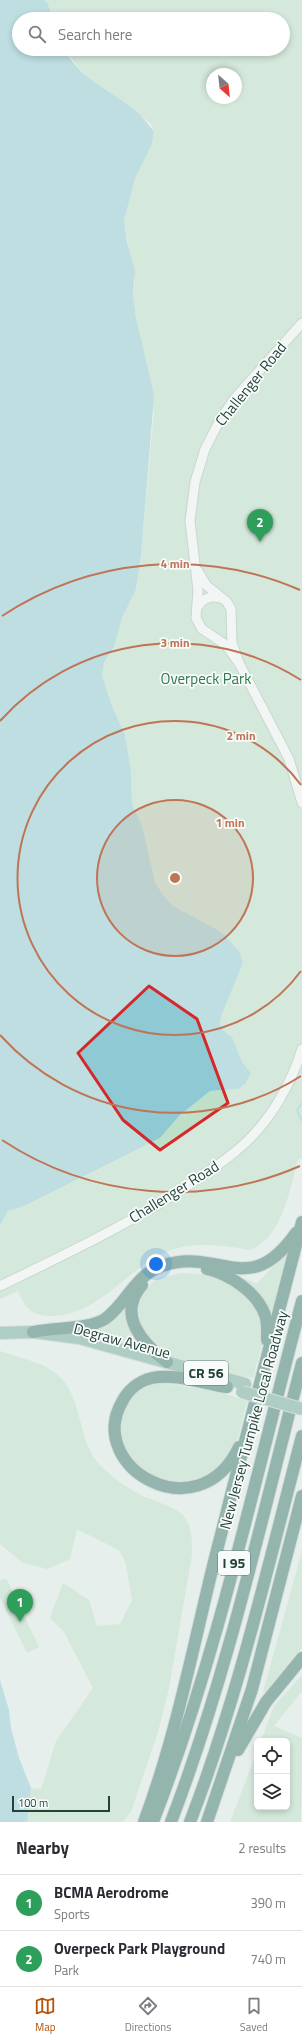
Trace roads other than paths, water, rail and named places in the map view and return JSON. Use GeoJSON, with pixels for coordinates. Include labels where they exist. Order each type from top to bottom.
{"type":"FeatureCollection","features":[{"type":"Feature","properties":{"kind":"highway"},"geometry":{"type":"LineString","coordinates":[[33,1332],[52,1328],[79,1327],[100,1321],[115,1309],[144,1276],[166,1265],[188,1261],[245,1268],[264,1264],[280,1254],[301,1224]]}},
{"type":"Feature","properties":{"kind":"highway"},"geometry":{"type":"LineString","coordinates":[[144,1822],[161,1775],[177,1719],[213,1566],[301,1224]]}},
{"type":"Feature","properties":{"kind":"highway"},"geometry":{"type":"LineString","coordinates":[[167,1362],[146,1345],[137,1333],[132,1318],[133,1301],[140,1287],[151,1277],[168,1270],[188,1267],[204,1268],[223,1275],[246,1290],[257,1300],[266,1319],[267,1356]]}},
{"type":"Feature","properties":{"kind":"highway","name":"New Jersey Turnpike Local Roadway"},"geometry":{"type":"LineString","coordinates":[[153,1822],[182,1742],[207,1663],[302,1301]]}},
{"type":"Feature","properties":{"kind":"highway","name":"I 95"},"geometry":{"type":"LineString","coordinates":[[170,1822],[200,1742],[224,1663],[302,1363]]}},
{"type":"Feature","properties":{"kind":"highway"},"geometry":{"type":"LineString","coordinates":[[227,1387],[164,1377],[151,1379],[139,1384],[124,1398],[116,1418],[118,1441],[124,1456],[139,1474],[152,1482],[174,1488],[194,1486],[211,1479],[228,1466],[250,1423]]}},
{"type":"Feature","properties":{"kind":"highway","name":"I 95"},"geometry":{"type":"LineString","coordinates":[[190,1822],[215,1753],[242,1667],[302,1436]]}},
{"type":"Feature","properties":{"kind":"highway"},"geometry":{"type":"LineString","coordinates":[[207,1822],[252,1689],[302,1496]]}},
{"type":"Feature","properties":{"kind":"highway"},"geometry":{"type":"LineString","coordinates":[[224,1775],[266,1702],[302,1658]]}},
{"type":"Feature","properties":{"kind":"main road","name":"Degraw Avenue"},"geometry":{"type":"LineString","coordinates":[[0,1335],[33,1332],[79,1338],[167,1362],[302,1408]]}},
{"type":"Feature","properties":{"kind":"main road","name":"Degraw Avenue"},"geometry":{"type":"LineString","coordinates":[[0,1335],[78,1344],[227,1387],[244,1388],[302,1400]]}},
{"type":"Feature","properties":{"kind":"street","name":"Challenger Road"},"geometry":{"type":"LineString","coordinates":[[239,663],[226,645],[210,633],[203,630],[198,624],[196,616],[198,590],[191,537],[191,503],[204,449],[221,418],[235,398],[302,323]]}},
{"type":"Feature","properties":{"kind":"street","name":"Challenger Road"},"geometry":{"type":"LineString","coordinates":[[195,565],[206,585],[220,598],[227,602],[232,609],[232,644],[239,663],[289,759],[302,803]]}},
{"type":"Feature","properties":{"kind":"street"},"geometry":{"type":"LineString","coordinates":[[197,608],[206,599],[213,597],[220,598]]}},
{"type":"Feature","properties":{"kind":"street"},"geometry":{"type":"LineString","coordinates":[[210,633],[222,632],[231,622]]}},
{"type":"Feature","properties":{"kind":"street","name":"Challenger Road"},"geometry":{"type":"LineString","coordinates":[[0,1286],[116,1229],[172,1196],[226,1159],[254,1134],[277,1105],[292,1077],[302,1049]]}},
{"type":"Feature","properties":{"kind":"water"},"geometry":{"type":"Polygon","coordinates":[[[0,0],[44,0],[47,2],[51,12],[12,12],[12,56],[68,56],[87,76],[137,112],[154,131],[152,144],[135,179],[124,220],[127,242],[135,271],[133,294],[136,318],[154,395],[141,555],[136,589],[122,618],[114,647],[104,662],[102,676],[112,706],[125,735],[131,772],[132,804],[142,825],[155,882],[163,895],[173,906],[220,931],[239,951],[243,963],[221,1016],[220,1024],[223,1030],[232,1037],[242,1062],[251,1073],[246,1083],[238,1089],[210,1091],[179,1116],[160,1138],[24,1206],[8,1211],[0,1225],[0,0]]]}},
{"type":"Feature","properties":{"kind":"water"},"geometry":{"type":"Polygon","coordinates":[[[0,1680],[9,1710],[11,1728],[19,1758],[31,1788],[27,1822],[0,1822],[0,1680]]]}},
{"type":"Feature","properties":{"kind":"waterway"},"geometry":{"type":"LineString","coordinates":[[302,1103],[297,1110],[302,1121]]}},
{"type":"Feature","properties":{"kind":"place","name":"Overpeck Park Playground"},"geometry":{"type":"Point","coordinates":[260,542]}},
{"type":"Feature","properties":{"kind":"place","name":"BCMA Aerodrome"},"geometry":{"type":"Point","coordinates":[20,1622]}},
{"type":"Feature","properties":{"kind":"park label","name":"Overpeck Park"},"geometry":{"type":"Point","coordinates":[206,679]}}]}
